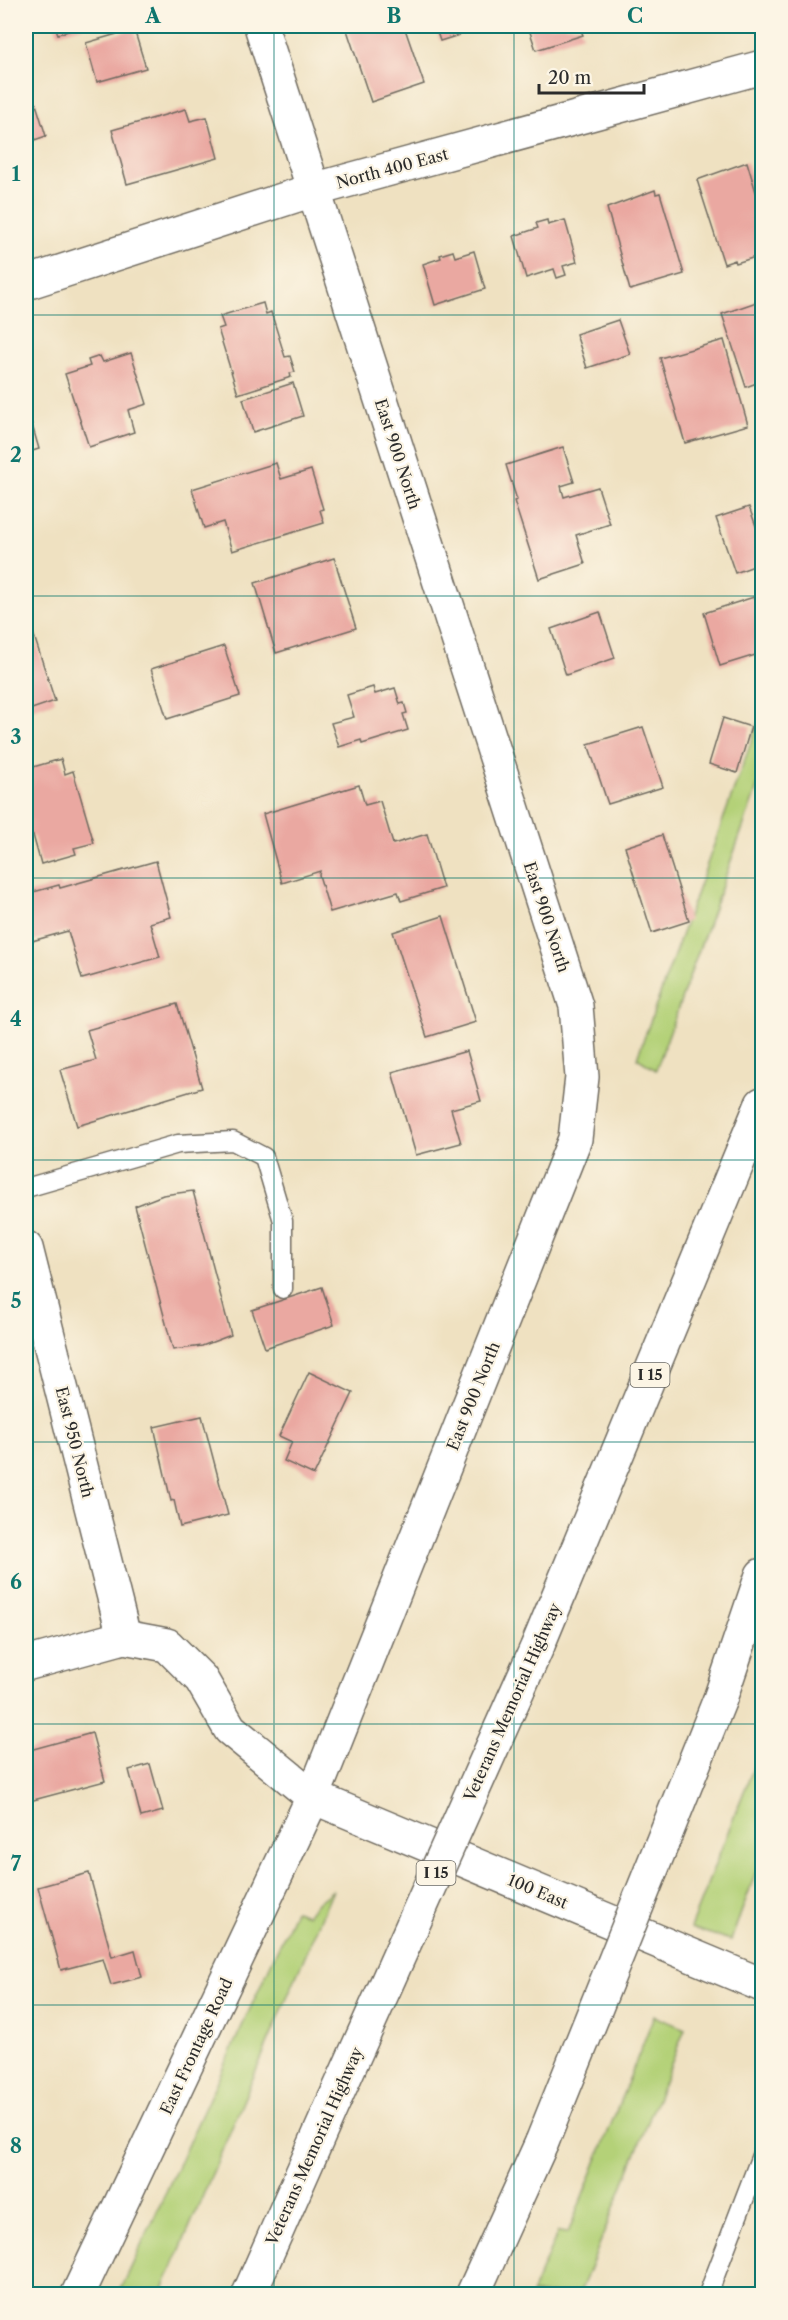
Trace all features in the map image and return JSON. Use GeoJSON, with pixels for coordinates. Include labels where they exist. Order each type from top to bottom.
{"type":"FeatureCollection","features":[{"type":"Feature","properties":{"kind":"main road","name":"East 900 North"},"geometry":{"type":"LineString","coordinates":[[261,26],[576,1006],[582,1077],[575,1139],[313,1797]]}},
{"type":"Feature","properties":{"kind":"main road","name":"North 400 East"},"geometry":{"type":"LineString","coordinates":[[26,283],[313,190],[762,67]]}},
{"type":"Feature","properties":{"kind":"main road","name":"Veterans Memorial Highway"},"geometry":{"type":"LineString","coordinates":[[249,2295],[538,1645],[762,1104]]}},
{"type":"Feature","properties":{"kind":"main road","name":"East 950 North"},"geometry":{"type":"LineString","coordinates":[[26,1248],[124,1637]]}},
{"type":"Feature","properties":{"kind":"main road"},"geometry":{"type":"LineString","coordinates":[[473,2295],[542,2142],[720,1699],[762,1575]]}},
{"type":"Feature","properties":{"kind":"main road","name":"100 East"},"geometry":{"type":"LineString","coordinates":[[124,1637],[167,1645],[201,1679],[230,1729],[313,1797],[762,1985]]}},
{"type":"Feature","properties":{"kind":"main road"},"geometry":{"type":"LineString","coordinates":[[26,1664],[124,1637]]}},
{"type":"Feature","properties":{"kind":"main road","name":"East Frontage Road"},"geometry":{"type":"LineString","coordinates":[[78,2295],[313,1797]]}},
{"type":"Feature","properties":{"kind":"lane"},"geometry":{"type":"LineString","coordinates":[[26,1188],[178,1144],[233,1141],[264,1156],[283,1221],[283,1289]]}},
{"type":"Feature","properties":{"kind":"lane"},"geometry":{"type":"LineString","coordinates":[[708,2295],[762,2153]]}},
{"type":"Feature","properties":{"kind":"green space"},"geometry":{"type":"Polygon","coordinates":[[[762,712],[762,774],[656,1070],[637,1058],[762,712]]]}},
{"type":"Feature","properties":{"kind":"green space"},"geometry":{"type":"Polygon","coordinates":[[[762,1746],[762,1856],[731,1940],[690,1928],[762,1746]]]}},
{"type":"Feature","properties":{"kind":"green space"},"geometry":{"type":"Polygon","coordinates":[[[333,1890],[161,2294],[119,2294],[295,1911],[307,1915],[333,1890]]]}},
{"type":"Feature","properties":{"kind":"green space"},"geometry":{"type":"Polygon","coordinates":[[[654,2016],[685,2029],[579,2294],[531,2294],[558,2232],[568,2233],[654,2016]]]}},
{"type":"Feature","properties":{"kind":"building"},"geometry":{"type":"Polygon","coordinates":[[[55,26],[85,26],[58,34],[55,26]]]}},
{"type":"Feature","properties":{"kind":"building"},"geometry":{"type":"Polygon","coordinates":[[[359,26],[404,26],[424,84],[371,102],[347,30],[359,26]]]}},
{"type":"Feature","properties":{"kind":"building"},"geometry":{"type":"Polygon","coordinates":[[[435,26],[488,26],[440,41],[435,26]]]}},
{"type":"Feature","properties":{"kind":"building"},"geometry":{"type":"Polygon","coordinates":[[[528,26],[579,26],[583,35],[536,50],[528,26]]]}},
{"type":"Feature","properties":{"kind":"building"},"geometry":{"type":"Polygon","coordinates":[[[134,29],[146,68],[97,82],[86,43],[134,29]]]}},
{"type":"Feature","properties":{"kind":"building"},"geometry":{"type":"Polygon","coordinates":[[[31,88],[46,136],[26,143],[26,90],[31,88]]]}},
{"type":"Feature","properties":{"kind":"building"},"geometry":{"type":"Polygon","coordinates":[[[186,109],[190,121],[207,117],[218,158],[127,184],[112,130],[186,109]]]}},
{"type":"Feature","properties":{"kind":"building"},"geometry":{"type":"Polygon","coordinates":[[[747,162],[762,212],[762,236],[758,237],[762,255],[724,264],[697,180],[747,162]]]}},
{"type":"Feature","properties":{"kind":"building"},"geometry":{"type":"Polygon","coordinates":[[[655,190],[656,194],[660,193],[684,274],[630,290],[607,208],[655,190]]]}},
{"type":"Feature","properties":{"kind":"building"},"geometry":{"type":"Polygon","coordinates":[[[547,220],[548,225],[565,220],[577,262],[563,266],[566,275],[557,278],[554,269],[526,278],[514,236],[538,228],[536,223],[547,220]]]}},
{"type":"Feature","properties":{"kind":"building"},"geometry":{"type":"Polygon","coordinates":[[[453,251],[455,257],[474,251],[485,289],[435,305],[423,264],[453,251]]]}},
{"type":"Feature","properties":{"kind":"building"},"geometry":{"type":"Polygon","coordinates":[[[762,300],[762,381],[746,387],[722,314],[762,300]]]}},
{"type":"Feature","properties":{"kind":"building"},"geometry":{"type":"Polygon","coordinates":[[[263,303],[266,314],[271,312],[285,357],[290,356],[295,372],[290,373],[291,377],[238,394],[218,329],[224,327],[220,316],[263,303]]]}},
{"type":"Feature","properties":{"kind":"building"},"geometry":{"type":"Polygon","coordinates":[[[618,320],[630,354],[587,368],[576,334],[618,320]]]}},
{"type":"Feature","properties":{"kind":"building"},"geometry":{"type":"Polygon","coordinates":[[[724,340],[748,425],[685,443],[660,358],[724,340]]]}},
{"type":"Feature","properties":{"kind":"building"},"geometry":{"type":"Polygon","coordinates":[[[131,353],[147,404],[128,410],[134,432],[89,447],[65,374],[90,366],[88,360],[100,356],[103,362],[131,353]]]}},
{"type":"Feature","properties":{"kind":"building"},"geometry":{"type":"Polygon","coordinates":[[[293,383],[303,416],[253,432],[243,399],[293,383]]]}},
{"type":"Feature","properties":{"kind":"building"},"geometry":{"type":"Polygon","coordinates":[[[26,404],[39,449],[26,453],[26,404]]]}},
{"type":"Feature","properties":{"kind":"building"},"geometry":{"type":"Polygon","coordinates":[[[563,447],[574,482],[561,486],[564,497],[598,487],[610,524],[576,535],[585,564],[539,579],[514,501],[517,500],[506,465],[563,447]]]}},
{"type":"Feature","properties":{"kind":"building"},"geometry":{"type":"Polygon","coordinates":[[[276,463],[281,479],[311,470],[323,509],[320,510],[324,523],[232,551],[223,522],[204,528],[192,489],[276,463]]]}},
{"type":"Feature","properties":{"kind":"building"},"geometry":{"type":"Polygon","coordinates":[[[749,507],[760,537],[762,536],[762,563],[735,573],[716,518],[749,507]]]}},
{"type":"Feature","properties":{"kind":"building"},"geometry":{"type":"Polygon","coordinates":[[[334,558],[356,628],[276,653],[255,583],[334,558]]]}},
{"type":"Feature","properties":{"kind":"building"},"geometry":{"type":"Polygon","coordinates":[[[757,596],[762,613],[762,653],[720,666],[704,613],[757,596]]]}},
{"type":"Feature","properties":{"kind":"building"},"geometry":{"type":"Polygon","coordinates":[[[26,611],[55,701],[26,711],[26,611]]]}},
{"type":"Feature","properties":{"kind":"building"},"geometry":{"type":"Polygon","coordinates":[[[600,612],[615,658],[566,675],[551,629],[600,612]]]}},
{"type":"Feature","properties":{"kind":"building"},"geometry":{"type":"Polygon","coordinates":[[[224,646],[240,696],[167,719],[151,669],[224,646]]]}},
{"type":"Feature","properties":{"kind":"building"},"geometry":{"type":"Polygon","coordinates":[[[373,687],[375,694],[395,688],[400,704],[404,703],[407,713],[403,714],[408,730],[362,744],[361,740],[339,747],[331,723],[354,717],[347,695],[373,687]]]}},
{"type":"Feature","properties":{"kind":"building"},"geometry":{"type":"Polygon","coordinates":[[[723,718],[751,727],[737,773],[709,764],[723,718]]]}},
{"type":"Feature","properties":{"kind":"building"},"geometry":{"type":"Polygon","coordinates":[[[643,727],[663,787],[608,804],[588,744],[643,727]]]}},
{"type":"Feature","properties":{"kind":"building"},"geometry":{"type":"Polygon","coordinates":[[[61,759],[65,774],[73,771],[94,843],[74,848],[76,854],[41,864],[33,835],[26,837],[26,769],[61,759]]]}},
{"type":"Feature","properties":{"kind":"building"},"geometry":{"type":"Polygon","coordinates":[[[359,785],[365,805],[380,801],[393,844],[427,834],[443,888],[401,901],[398,892],[330,912],[319,875],[320,871],[282,883],[263,814],[359,785]]]}},
{"type":"Feature","properties":{"kind":"building"},"geometry":{"type":"Polygon","coordinates":[[[662,835],[689,921],[652,933],[625,847],[662,835]]]}},
{"type":"Feature","properties":{"kind":"building"},"geometry":{"type":"Polygon","coordinates":[[[156,861],[171,917],[150,923],[160,957],[82,979],[68,931],[32,941],[26,917],[26,894],[59,885],[60,888],[156,861]]]}},
{"type":"Feature","properties":{"kind":"building"},"geometry":{"type":"Polygon","coordinates":[[[443,916],[476,1022],[427,1037],[393,932],[443,916]]]}},
{"type":"Feature","properties":{"kind":"building"},"geometry":{"type":"Polygon","coordinates":[[[177,1004],[202,1088],[77,1126],[60,1070],[96,1060],[87,1030],[177,1004]]]}},
{"type":"Feature","properties":{"kind":"building"},"geometry":{"type":"Polygon","coordinates":[[[467,1051],[481,1101],[451,1109],[461,1143],[416,1155],[392,1072],[467,1051]]]}},
{"type":"Feature","properties":{"kind":"building"},"geometry":{"type":"Polygon","coordinates":[[[193,1191],[231,1335],[202,1346],[173,1350],[135,1206],[163,1195],[193,1191]]]}},
{"type":"Feature","properties":{"kind":"building"},"geometry":{"type":"Polygon","coordinates":[[[322,1287],[334,1325],[265,1348],[252,1310],[322,1287]]]}},
{"type":"Feature","properties":{"kind":"building"},"geometry":{"type":"Polygon","coordinates":[[[309,1372],[353,1393],[314,1475],[284,1461],[292,1442],[279,1436],[309,1372]]]}},
{"type":"Feature","properties":{"kind":"building"},"geometry":{"type":"Polygon","coordinates":[[[202,1416],[228,1515],[180,1527],[174,1500],[171,1501],[154,1427],[202,1416]]]}},
{"type":"Feature","properties":{"kind":"building"},"geometry":{"type":"Polygon","coordinates":[[[92,1733],[105,1781],[26,1802],[26,1751],[92,1733]]]}},
{"type":"Feature","properties":{"kind":"building"},"geometry":{"type":"Polygon","coordinates":[[[150,1764],[163,1811],[141,1817],[129,1770],[150,1764]]]}},
{"type":"Feature","properties":{"kind":"building"},"geometry":{"type":"Polygon","coordinates":[[[89,1873],[112,1957],[135,1950],[142,1977],[111,1985],[103,1959],[61,1970],[38,1887],[89,1873]]]}}]}
